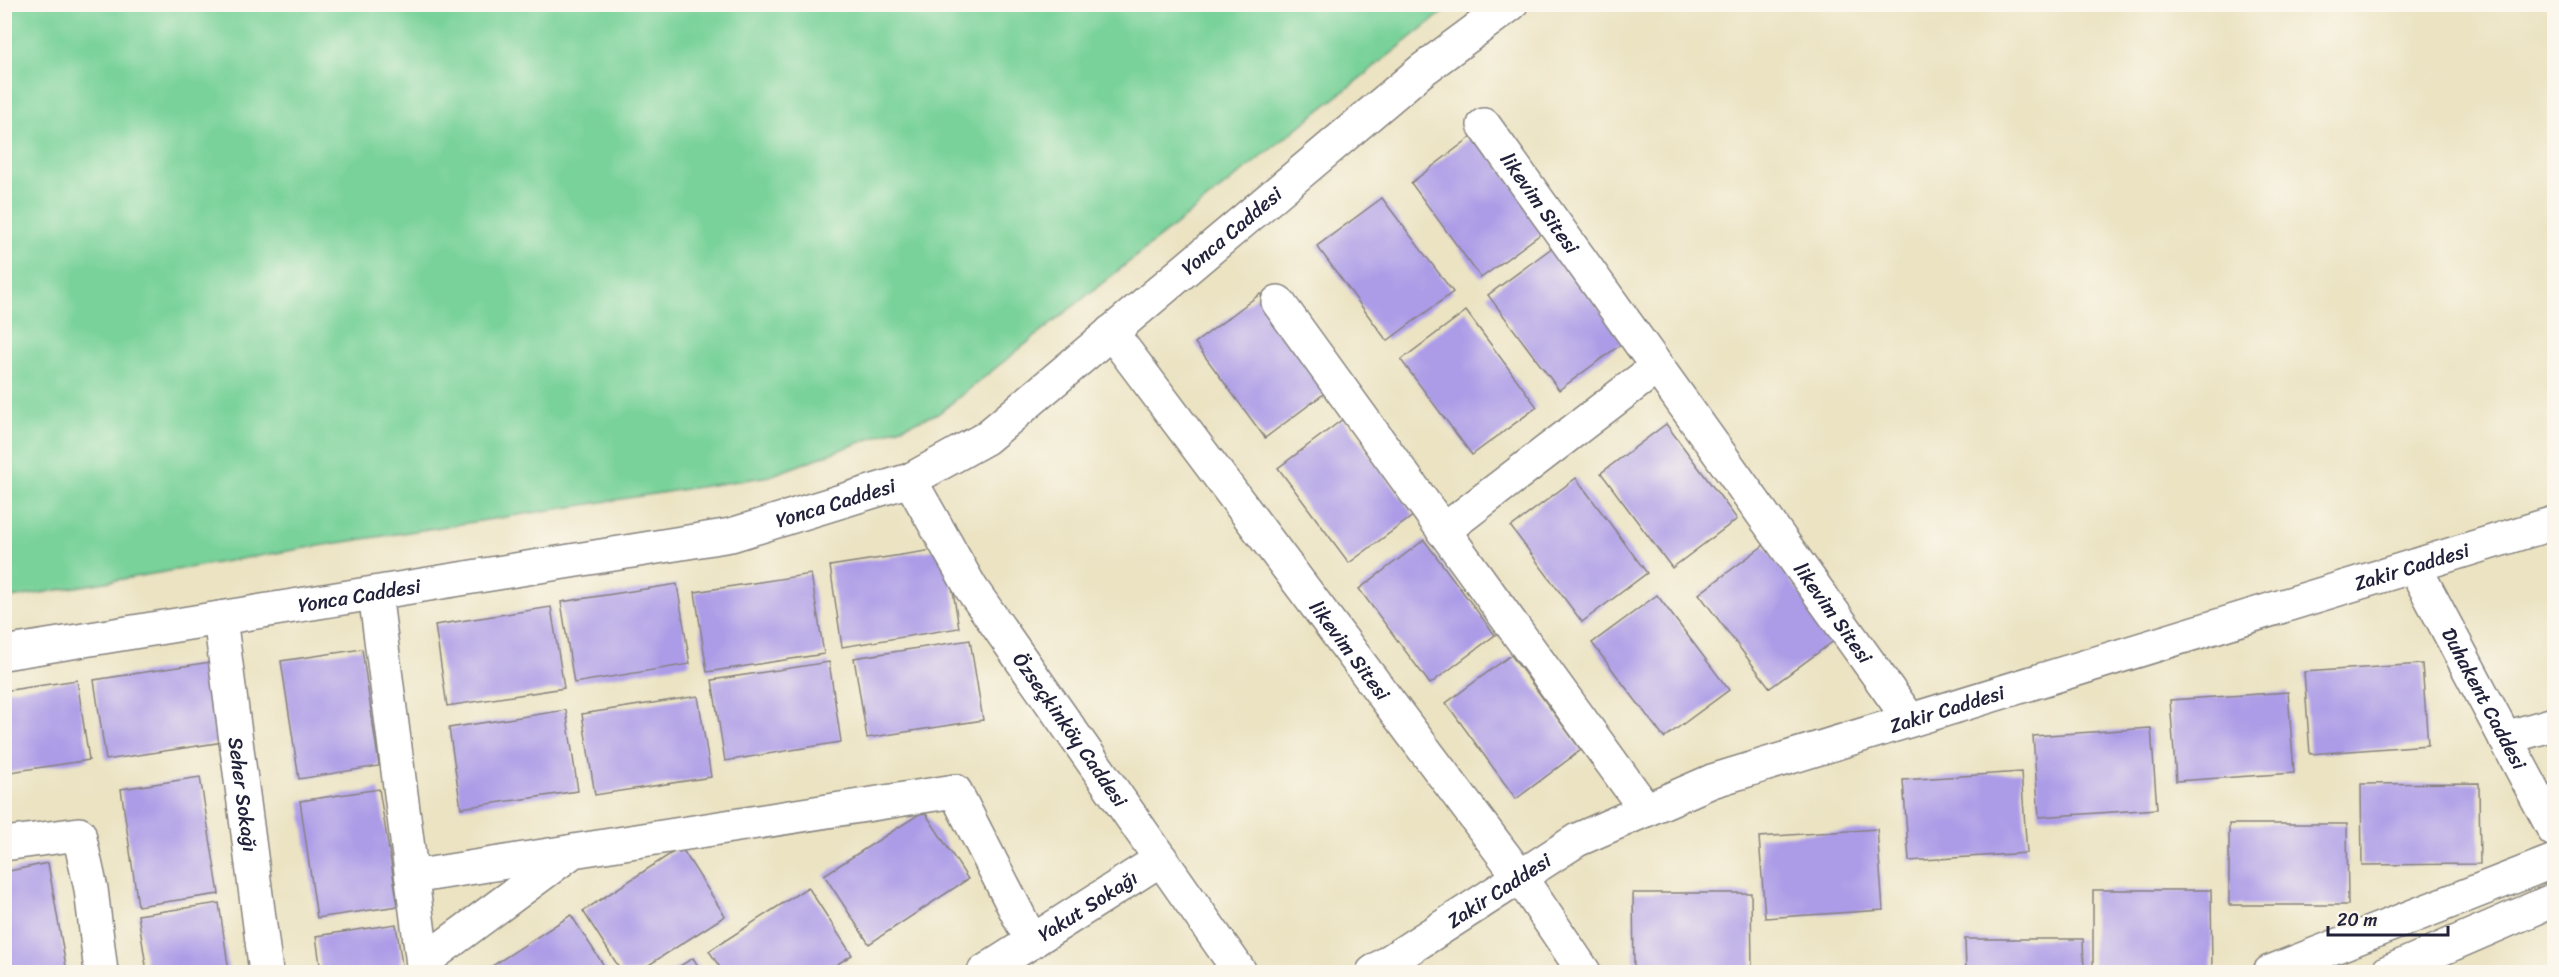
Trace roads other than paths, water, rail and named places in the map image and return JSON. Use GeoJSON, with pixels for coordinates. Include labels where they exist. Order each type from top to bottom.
{"type":"FeatureCollection","features":[{"type":"Feature","properties":{"kind":"street","name":"Yonca Caddesi"},"geometry":{"type":"LineString","coordinates":[[4,653],[731,535],[910,480],[986,438],[1421,71],[1511,4]]}},
{"type":"Feature","properties":{"kind":"street","name":"likevim Sitesi"},"geometry":{"type":"LineString","coordinates":[[1484,125],[1910,720]]}},
{"type":"Feature","properties":{"kind":"street"},"geometry":{"type":"LineString","coordinates":[[1278,302],[1646,810]]}},
{"type":"Feature","properties":{"kind":"street","name":"likevim Sitesi"},"geometry":{"type":"LineString","coordinates":[[1111,332],[1520,877],[1584,972]]}},
{"type":"Feature","properties":{"kind":"street"},"geometry":{"type":"LineString","coordinates":[[1443,531],[1657,367]]}},
{"type":"Feature","properties":{"kind":"street","name":"Özseçkinköy Caddesi"},"geometry":{"type":"LineString","coordinates":[[910,480],[971,588],[1240,972]]}},
{"type":"Feature","properties":{"kind":"street","name":"Zakir Caddesi"},"geometry":{"type":"LineString","coordinates":[[1373,972],[1577,840],[1712,781],[2554,523]]}},
{"type":"Feature","properties":{"kind":"street","name":"Duhakent Caddesi"},"geometry":{"type":"LineString","coordinates":[[2414,566],[2554,830]]}},
{"type":"Feature","properties":{"kind":"street"},"geometry":{"type":"LineString","coordinates":[[375,593],[424,967]]}},
{"type":"Feature","properties":{"kind":"street","name":"Seher Sokağı"},"geometry":{"type":"LineString","coordinates":[[220,618],[266,972]]}},
{"type":"Feature","properties":{"kind":"street"},"geometry":{"type":"LineString","coordinates":[[2505,738],[2554,724]]}},
{"type":"Feature","properties":{"kind":"street"},"geometry":{"type":"LineString","coordinates":[[412,877],[955,791],[1032,942]]}},
{"type":"Feature","properties":{"kind":"street"},"geometry":{"type":"LineString","coordinates":[[4,844],[79,834],[91,889],[101,972]]}},
{"type":"Feature","properties":{"kind":"street"},"geometry":{"type":"LineString","coordinates":[[424,967],[573,852]]}},
{"type":"Feature","properties":{"kind":"street","name":"Yakut Sokağı"},"geometry":{"type":"LineString","coordinates":[[984,972],[1161,859]]}},
{"type":"Feature","properties":{"kind":"street"},"geometry":{"type":"LineString","coordinates":[[2270,972],[2554,861]]}},
{"type":"Feature","properties":{"kind":"street"},"geometry":{"type":"LineString","coordinates":[[2388,972],[2554,900]]}}]}
